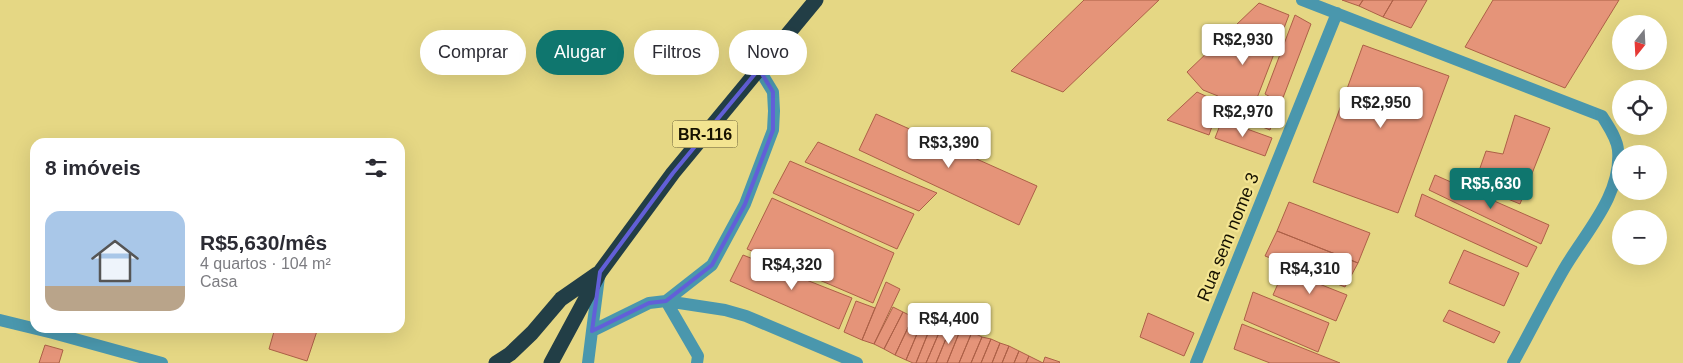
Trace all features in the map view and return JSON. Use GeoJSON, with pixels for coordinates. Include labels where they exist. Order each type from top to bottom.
{"type":"FeatureCollection","features":[{"type":"Feature","properties":{"kind":"highway","name":"BR-116"},"geometry":{"type":"LineString","coordinates":[[790,30],[815,0]]}},
{"type":"Feature","properties":{"kind":"highway","name":"BR-116"},"geometry":{"type":"LineString","coordinates":[[551,363],[600,272],[673,173],[753,75]]}},
{"type":"Feature","properties":{"kind":"highway"},"geometry":{"type":"LineString","coordinates":[[496,363],[510,354],[561,299],[600,272]]}},
{"type":"Feature","properties":{"kind":"street"},"geometry":{"type":"LineString","coordinates":[[1302,0],[1602,116],[1617,142],[1618,151],[1616,174],[1607,202],[1564,269],[1513,363]]}},
{"type":"Feature","properties":{"kind":"street","name":"Rua sem nome 3"},"geometry":{"type":"LineString","coordinates":[[1196,363],[1337,13]]}},
{"type":"Feature","properties":{"kind":"street"},"geometry":{"type":"LineString","coordinates":[[666,302],[712,265],[746,204],[773,130],[773,92],[763,75]]}},
{"type":"Feature","properties":{"kind":"street"},"geometry":{"type":"LineString","coordinates":[[588,363],[600,272]]}},
{"type":"Feature","properties":{"kind":"street"},"geometry":{"type":"LineString","coordinates":[[666,302],[698,356],[697,363]]}},
{"type":"Feature","properties":{"kind":"street"},"geometry":{"type":"LineString","coordinates":[[592,331],[649,303],[666,302],[725,310],[746,316],[857,363]]}},
{"type":"Feature","properties":{"kind":"street"},"geometry":{"type":"LineString","coordinates":[[0,320],[30,327]]}},
{"type":"Feature","properties":{"kind":"street"},"geometry":{"type":"LineString","coordinates":[[53,333],[162,363]]}},
{"type":"Feature","properties":{"kind":"highlighted area"},"geometry":{"type":"Polygon","coordinates":[[[759,69],[773,92],[773,130],[745,204],[712,265],[666,301],[649,303],[592,331],[600,272],[673,173],[759,69]]]}},
{"type":"Feature","properties":{"kind":"building"},"geometry":{"type":"Polygon","coordinates":[[[1084,0],[1159,0],[1063,92],[1011,71],[1084,0]]]}},
{"type":"Feature","properties":{"kind":"building"},"geometry":{"type":"Polygon","coordinates":[[[1342,0],[1363,0],[1359,6],[1342,0]]]}},
{"type":"Feature","properties":{"kind":"building"},"geometry":{"type":"Polygon","coordinates":[[[1363,0],[1393,0],[1383,17],[1359,6],[1363,0]]]}},
{"type":"Feature","properties":{"kind":"building"},"geometry":{"type":"Polygon","coordinates":[[[1393,0],[1427,0],[1411,28],[1383,17],[1393,0]]]}},
{"type":"Feature","properties":{"kind":"building"},"geometry":{"type":"Polygon","coordinates":[[[1493,0],[1619,0],[1565,88],[1465,47],[1493,0]]]}},
{"type":"Feature","properties":{"kind":"building"},"geometry":{"type":"Polygon","coordinates":[[[1259,3],[1289,15],[1257,98],[1277,106],[1270,130],[1213,107],[1218,96],[1203,90],[1187,72],[1259,3]]]}},
{"type":"Feature","properties":{"kind":"building"},"geometry":{"type":"Polygon","coordinates":[[[1295,15],[1311,24],[1281,103],[1265,94],[1295,15]]]}},
{"type":"Feature","properties":{"kind":"building"},"geometry":{"type":"Polygon","coordinates":[[[1363,45],[1449,76],[1398,213],[1313,182],[1363,45]]]}},
{"type":"Feature","properties":{"kind":"building"},"geometry":{"type":"Polygon","coordinates":[[[1197,92],[1210,98],[1205,114],[1215,118],[1209,135],[1167,120],[1197,92]]]}},
{"type":"Feature","properties":{"kind":"building"},"geometry":{"type":"Polygon","coordinates":[[[876,114],[1037,186],[1019,225],[859,150],[876,114]]]}},
{"type":"Feature","properties":{"kind":"building"},"geometry":{"type":"Polygon","coordinates":[[[1515,115],[1550,128],[1520,204],[1474,185],[1486,151],[1503,154],[1515,115]]]}},
{"type":"Feature","properties":{"kind":"building"},"geometry":{"type":"Polygon","coordinates":[[[1222,120],[1272,138],[1265,156],[1215,138],[1222,120]]]}},
{"type":"Feature","properties":{"kind":"building"},"geometry":{"type":"Polygon","coordinates":[[[818,142],[937,193],[919,211],[805,162],[818,142]]]}},
{"type":"Feature","properties":{"kind":"building"},"geometry":{"type":"Polygon","coordinates":[[[790,161],[914,214],[897,249],[773,193],[790,161]]]}},
{"type":"Feature","properties":{"kind":"building"},"geometry":{"type":"Polygon","coordinates":[[[1435,175],[1549,225],[1541,244],[1429,190],[1435,175]]]}},
{"type":"Feature","properties":{"kind":"building"},"geometry":{"type":"Polygon","coordinates":[[[1422,194],[1537,247],[1527,267],[1415,216],[1422,194]]]}},
{"type":"Feature","properties":{"kind":"building"},"geometry":{"type":"Polygon","coordinates":[[[772,198],[894,253],[873,303],[747,249],[772,198]]]}},
{"type":"Feature","properties":{"kind":"building"},"geometry":{"type":"Polygon","coordinates":[[[1289,202],[1370,233],[1358,263],[1277,231],[1289,202]]]}},
{"type":"Feature","properties":{"kind":"building"},"geometry":{"type":"Polygon","coordinates":[[[1277,231],[1358,263],[1345,287],[1265,256],[1277,231]]]}},
{"type":"Feature","properties":{"kind":"building"},"geometry":{"type":"Polygon","coordinates":[[[1464,250],[1519,273],[1504,306],[1449,283],[1464,250]]]}},
{"type":"Feature","properties":{"kind":"building"},"geometry":{"type":"Polygon","coordinates":[[[743,255],[852,298],[839,329],[730,281],[743,255]]]}},
{"type":"Feature","properties":{"kind":"building"},"geometry":{"type":"Polygon","coordinates":[[[1284,270],[1347,295],[1336,321],[1273,295],[1284,270]]]}},
{"type":"Feature","properties":{"kind":"building"},"geometry":{"type":"Polygon","coordinates":[[[886,282],[900,289],[874,344],[862,340],[886,282]]]}},
{"type":"Feature","properties":{"kind":"building"},"geometry":{"type":"Polygon","coordinates":[[[1253,292],[1329,323],[1318,352],[1244,320],[1253,292]]]}},
{"type":"Feature","properties":{"kind":"building"},"geometry":{"type":"Polygon","coordinates":[[[856,301],[875,308],[862,340],[844,332],[856,301]]]}},
{"type":"Feature","properties":{"kind":"building"},"geometry":{"type":"Polygon","coordinates":[[[893,307],[903,312],[884,349],[874,344],[893,307]]]}},
{"type":"Feature","properties":{"kind":"building"},"geometry":{"type":"Polygon","coordinates":[[[1449,310],[1500,332],[1494,343],[1443,321],[1449,310]]]}},
{"type":"Feature","properties":{"kind":"building"},"geometry":{"type":"Polygon","coordinates":[[[903,312],[913,317],[895,355],[884,349],[903,312]]]}},
{"type":"Feature","properties":{"kind":"building"},"geometry":{"type":"Polygon","coordinates":[[[1148,313],[1194,333],[1184,356],[1140,337],[1148,313]]]}},
{"type":"Feature","properties":{"kind":"building"},"geometry":{"type":"Polygon","coordinates":[[[913,317],[922,322],[906,360],[895,355],[913,317]]]}},
{"type":"Feature","properties":{"kind":"building"},"geometry":{"type":"Polygon","coordinates":[[[934,318],[944,321],[926,363],[916,363],[934,318]]]}},
{"type":"Feature","properties":{"kind":"building"},"geometry":{"type":"Polygon","coordinates":[[[944,321],[952,324],[936,363],[926,363],[944,321]]]}},
{"type":"Feature","properties":{"kind":"building"},"geometry":{"type":"Polygon","coordinates":[[[922,322],[931,326],[916,363],[913,363],[906,360],[922,322]]]}},
{"type":"Feature","properties":{"kind":"building"},"geometry":{"type":"Polygon","coordinates":[[[952,324],[961,328],[947,363],[936,363],[952,324]]]}},
{"type":"Feature","properties":{"kind":"building"},"geometry":{"type":"Polygon","coordinates":[[[1242,324],[1340,363],[1270,363],[1234,349],[1242,324]]]}},
{"type":"Feature","properties":{"kind":"building"},"geometry":{"type":"Polygon","coordinates":[[[962,326],[972,332],[959,363],[947,363],[962,326]]]}},
{"type":"Feature","properties":{"kind":"building"},"geometry":{"type":"Polygon","coordinates":[[[972,332],[982,337],[971,363],[959,363],[972,332]]]}},
{"type":"Feature","properties":{"kind":"building"},"geometry":{"type":"Polygon","coordinates":[[[274,333],[316,333],[307,361],[269,349],[274,333]]]}},
{"type":"Feature","properties":{"kind":"building"},"geometry":{"type":"Polygon","coordinates":[[[982,337],[991,339],[981,363],[971,363],[982,337]]]}},
{"type":"Feature","properties":{"kind":"building"},"geometry":{"type":"Polygon","coordinates":[[[991,339],[1000,343],[992,363],[981,363],[991,339]]]}},
{"type":"Feature","properties":{"kind":"building"},"geometry":{"type":"Polygon","coordinates":[[[1000,343],[1009,346],[1002,363],[992,363],[1000,343]]]}},
{"type":"Feature","properties":{"kind":"building"},"geometry":{"type":"Polygon","coordinates":[[[45,345],[63,350],[59,363],[39,363],[45,345]]]}},
{"type":"Feature","properties":{"kind":"building"},"geometry":{"type":"Polygon","coordinates":[[[1009,346],[1019,351],[1014,363],[1002,363],[1009,346]]]}},
{"type":"Feature","properties":{"kind":"building"},"geometry":{"type":"Polygon","coordinates":[[[1019,351],[1029,356],[1026,363],[1014,363],[1019,351]]]}},
{"type":"Feature","properties":{"kind":"building"},"geometry":{"type":"Polygon","coordinates":[[[1029,356],[1043,363],[1026,363],[1029,356]]]}},
{"type":"Feature","properties":{"kind":"building"},"geometry":{"type":"Polygon","coordinates":[[[1045,357],[1060,362],[1043,363],[1045,357]]]}}]}
